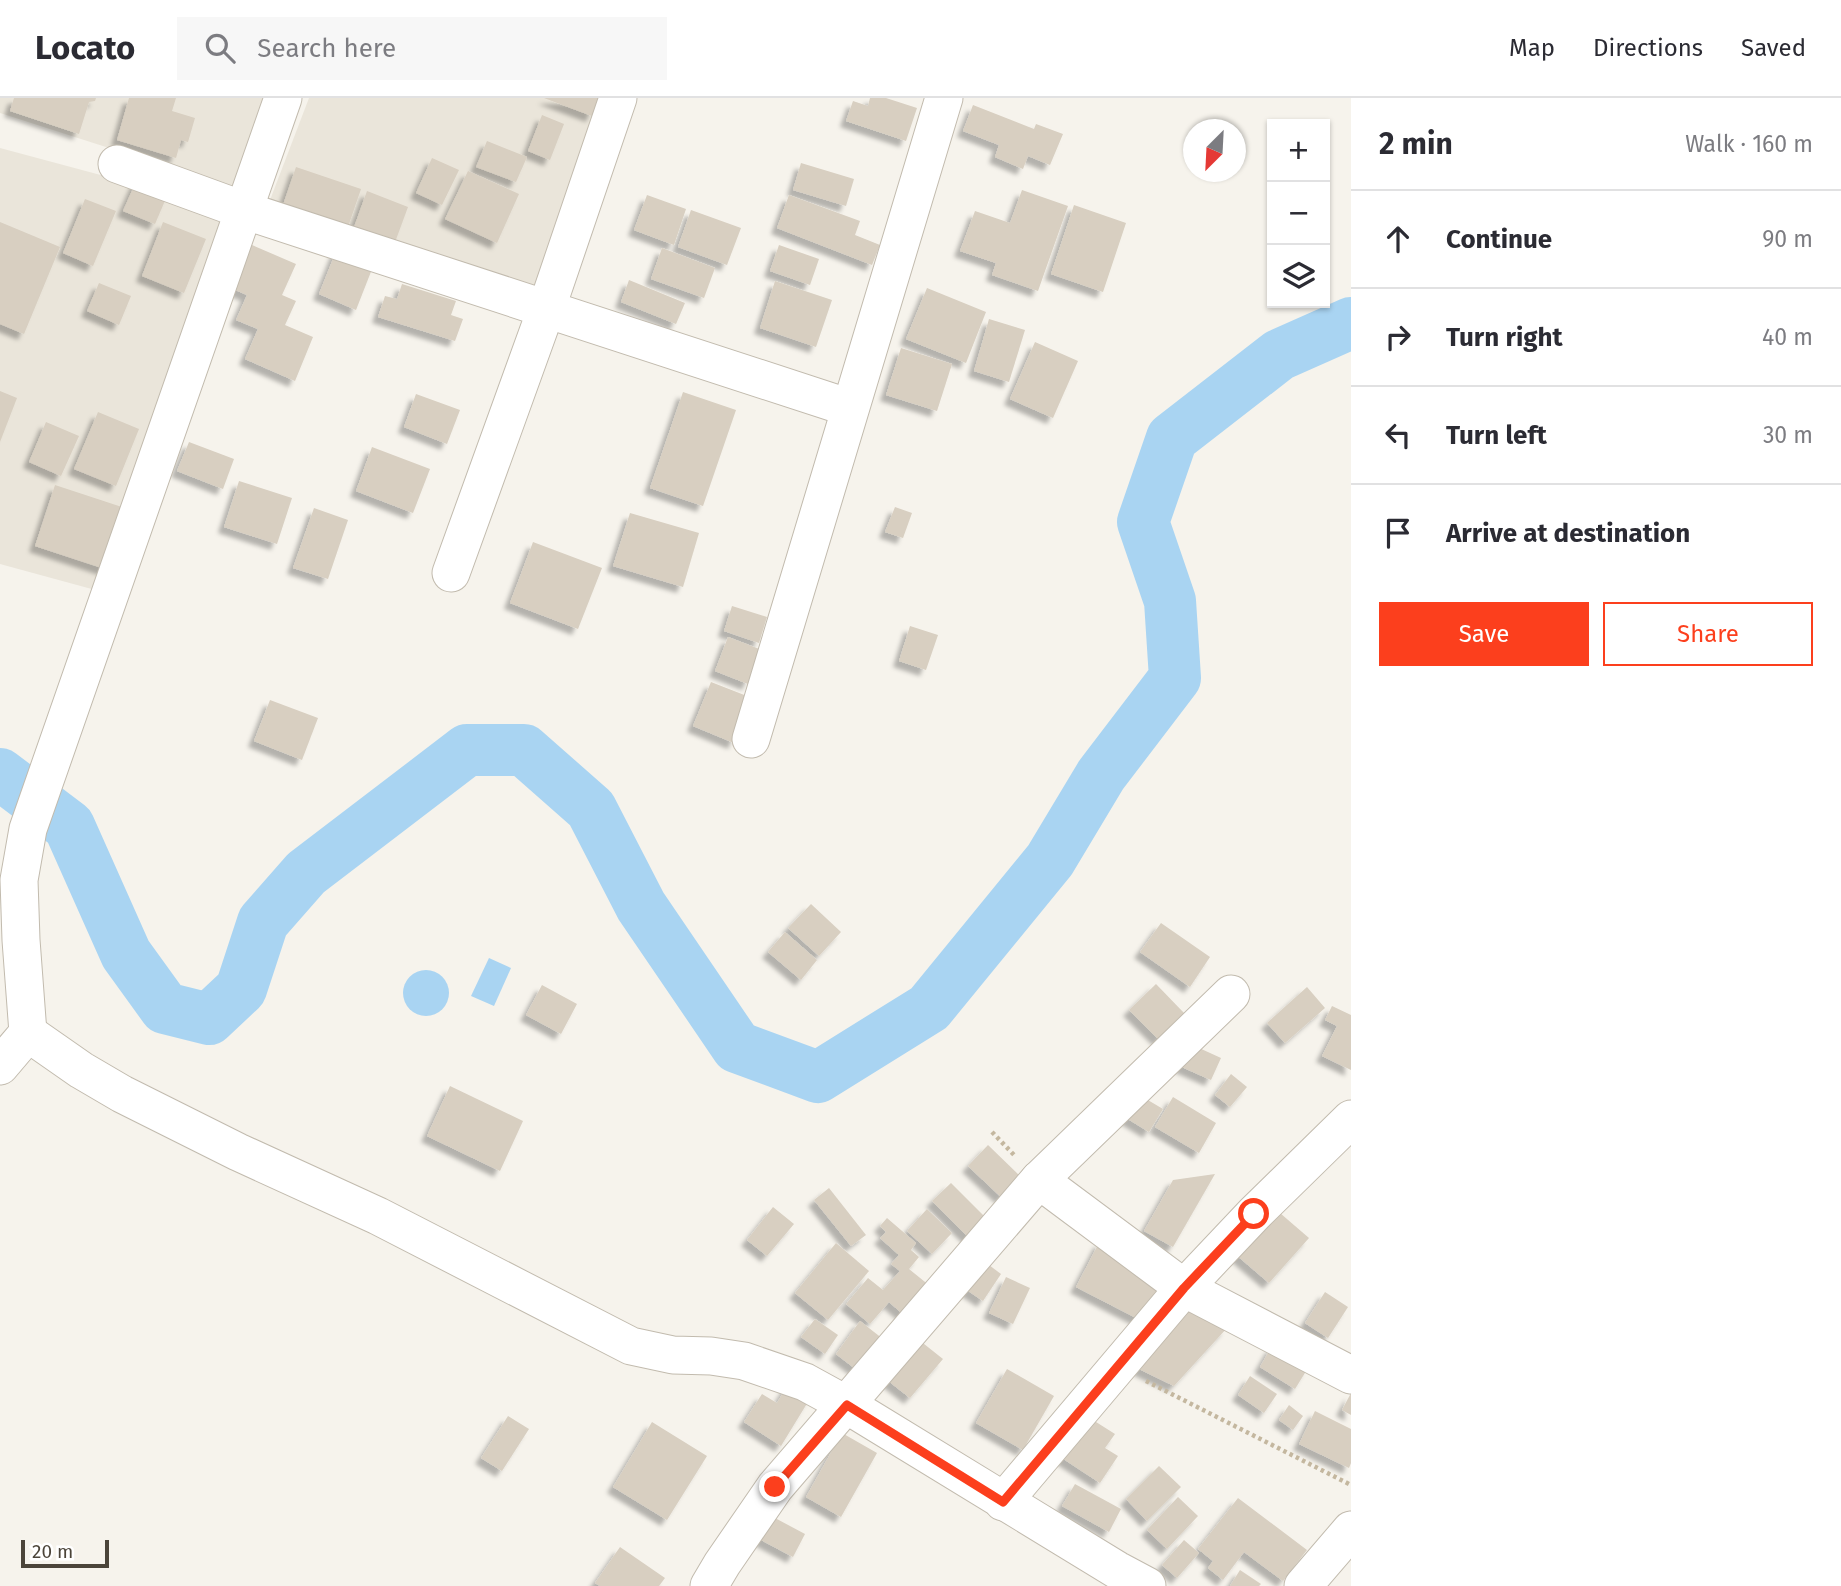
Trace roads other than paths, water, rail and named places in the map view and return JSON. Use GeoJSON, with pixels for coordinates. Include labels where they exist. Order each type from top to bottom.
{"type":"FeatureCollection","features":[{"type":"Feature","properties":{"kind":"street"},"geometry":{"type":"LineString","coordinates":[[0,1066],[28,1033],[19,880],[29,829],[283,98]]}},
{"type":"Feature","properties":{"kind":"street"},"geometry":{"type":"LineString","coordinates":[[451,573],[546,310],[618,98]]}},
{"type":"Feature","properties":{"kind":"street"},"geometry":{"type":"LineString","coordinates":[[751,739],[944,98]]}},
{"type":"Feature","properties":{"kind":"street"},"geometry":{"type":"LineString","coordinates":[[117,164],[243,210],[850,408]]}},
{"type":"Feature","properties":{"kind":"street"},"geometry":{"type":"LineString","coordinates":[[709,1586],[775,1487],[1039,1181],[1231,994]]}},
{"type":"Feature","properties":{"kind":"street"},"geometry":{"type":"LineString","coordinates":[[28,1033],[81,1070],[122,1094],[237,1152],[378,1216],[631,1346],[673,1355],[711,1356],[744,1361],[805,1382],[1003,1502],[1122,1581]]}},
{"type":"Feature","properties":{"kind":"street"},"geometry":{"type":"LineString","coordinates":[[1003,1502],[1184,1288],[1254,1214],[1351,1119]]}},
{"type":"Feature","properties":{"kind":"street"},"geometry":{"type":"LineString","coordinates":[[1039,1181],[1184,1288],[1351,1375]]}},
{"type":"Feature","properties":{"kind":"street"},"geometry":{"type":"LineString","coordinates":[[1303,1586],[1351,1530]]}},
{"type":"Feature","properties":{"kind":"water"},"geometry":{"type":"Polygon","coordinates":[[[489,958],[511,968],[494,1006],[471,996],[489,958]]]}},
{"type":"Feature","properties":{"kind":"water"},"geometry":{"type":"Polygon","coordinates":[[[426,970],[442,977],[449,993],[442,1009],[426,1016],[410,1009],[403,993],[410,977],[426,970]]]}},
{"type":"Feature","properties":{"kind":"waterway"},"geometry":{"type":"LineString","coordinates":[[0,774],[69,826],[126,954],[165,1008],[209,1019],[241,989],[263,922],[306,873],[467,750],[524,750],[591,809],[641,906],[737,1047],[818,1077],[929,1008],[1050,860],[1101,775],[1175,678],[1170,601],[1143,522],[1172,438],[1279,355],[1351,323]]}}]}
